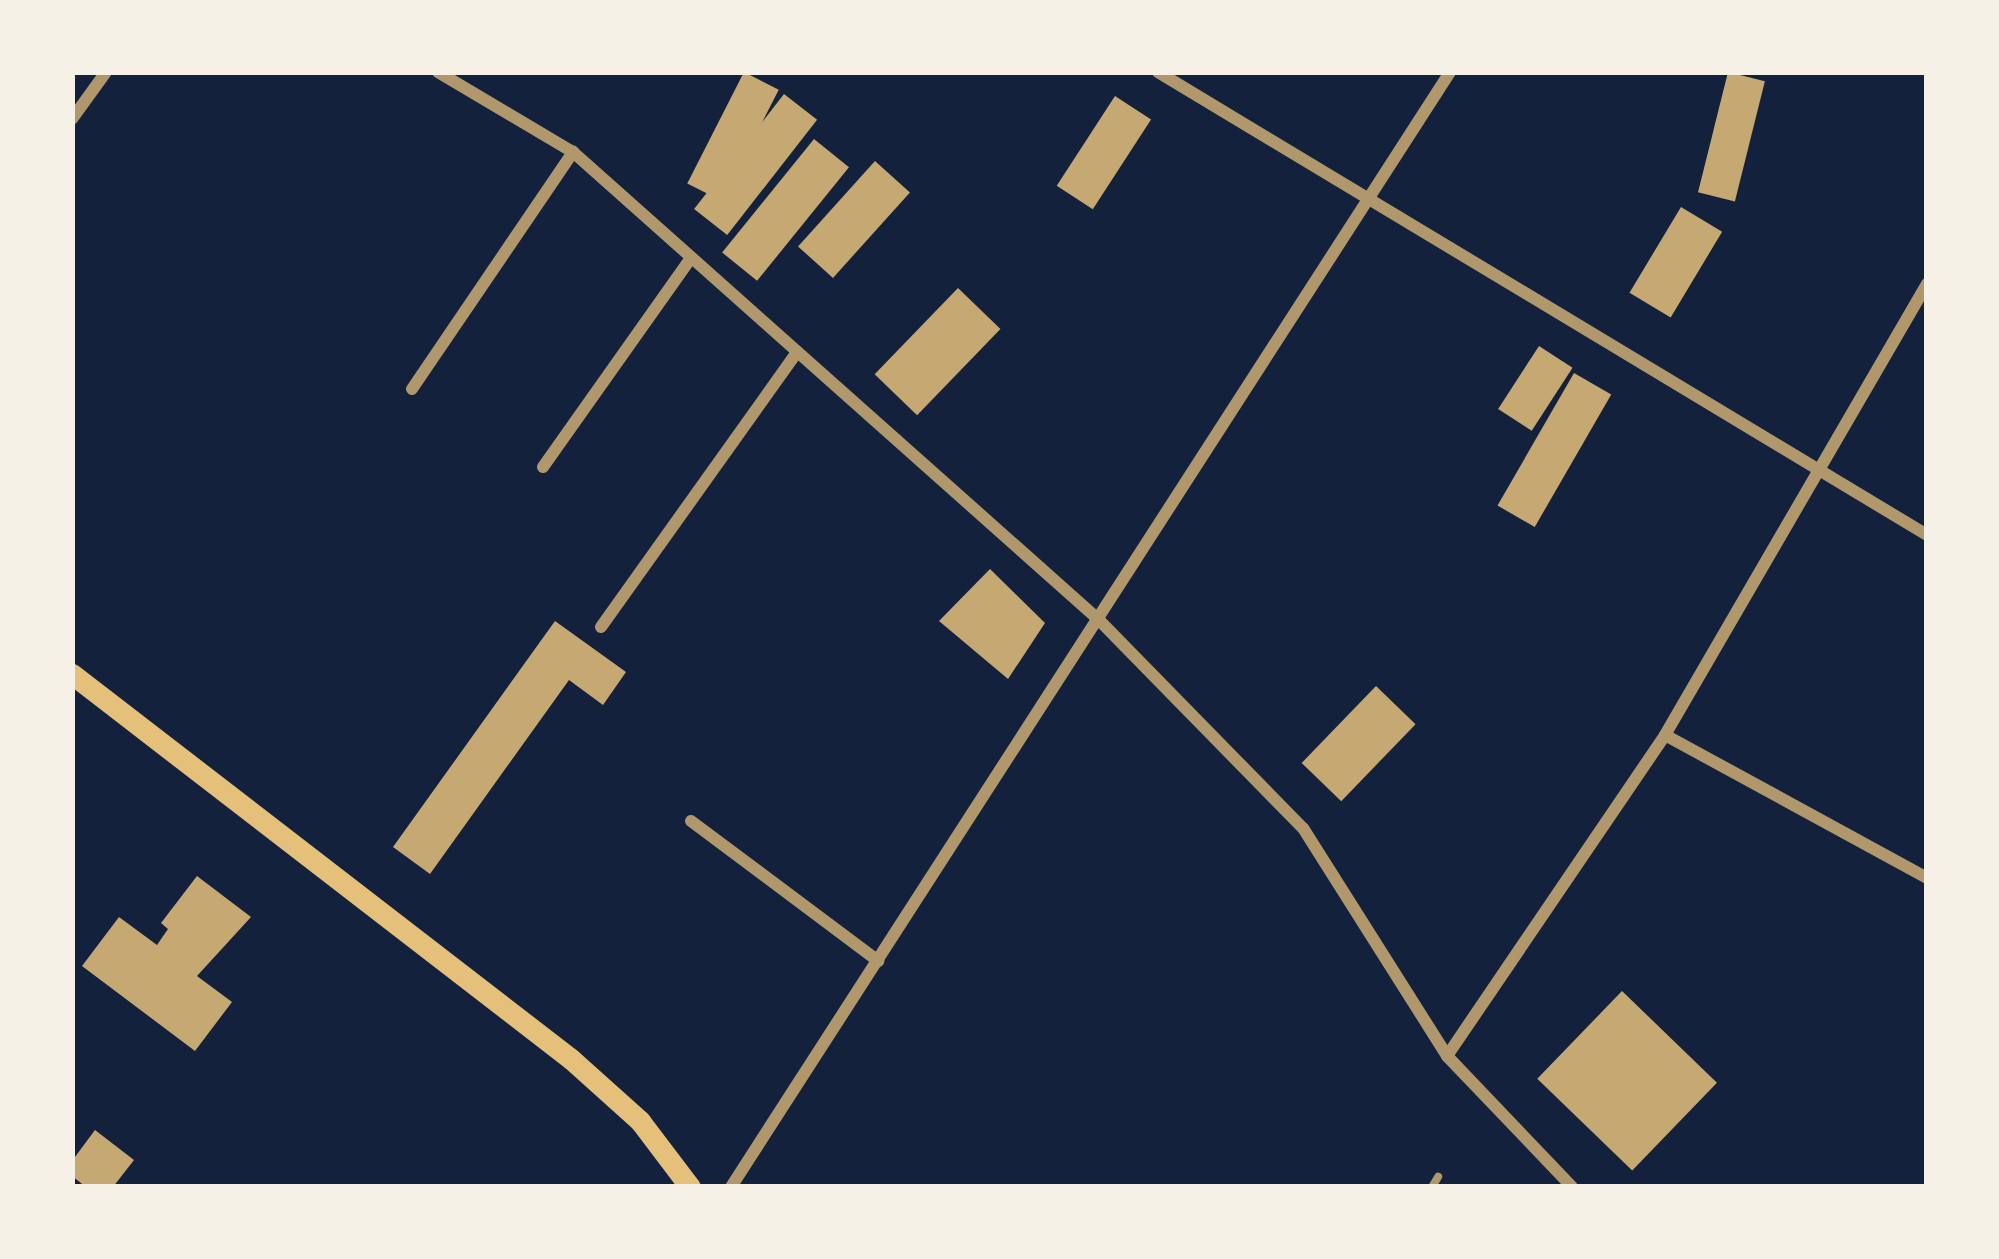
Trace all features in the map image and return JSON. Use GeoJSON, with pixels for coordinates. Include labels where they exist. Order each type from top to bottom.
{"type":"FeatureCollection","features":[{"type":"Feature","properties":{"kind":"main road"},"geometry":{"type":"LineString","coordinates":[[72,674],[571,1059],[640,1121],[690,1187]]}},
{"type":"Feature","properties":{"kind":"street"},"geometry":{"type":"LineString","coordinates":[[72,119],[106,72]]}},
{"type":"Feature","properties":{"kind":"street"},"geometry":{"type":"LineString","coordinates":[[1158,72],[1927,535]]}},
{"type":"Feature","properties":{"kind":"street"},"geometry":{"type":"LineString","coordinates":[[731,1187],[1450,72]]}},
{"type":"Feature","properties":{"kind":"street"},"geometry":{"type":"LineString","coordinates":[[447,74],[573,152],[1099,620],[1303,828],[1447,1056],[1572,1187]]}},
{"type":"Feature","properties":{"kind":"street"},"geometry":{"type":"LineString","coordinates":[[412,388],[573,152]]}},
{"type":"Feature","properties":{"kind":"street"},"geometry":{"type":"LineString","coordinates":[[544,467],[691,258]]}},
{"type":"Feature","properties":{"kind":"street"},"geometry":{"type":"LineString","coordinates":[[1447,1056],[1665,734],[1927,284]]}},
{"type":"Feature","properties":{"kind":"street"},"geometry":{"type":"LineString","coordinates":[[601,627],[797,352]]}},
{"type":"Feature","properties":{"kind":"street"},"geometry":{"type":"LineString","coordinates":[[1665,734],[1927,878]]}},
{"type":"Feature","properties":{"kind":"street"},"geometry":{"type":"LineString","coordinates":[[691,821],[878,961]]}},
{"type":"Feature","properties":{"kind":"lane"},"geometry":{"type":"LineString","coordinates":[[1432,1187],[1438,1177]]}},
{"type":"Feature","properties":{"kind":"building"},"geometry":{"type":"Polygon","coordinates":[[[744,72],[779,90],[722,201],[687,183],[744,72]]]}},
{"type":"Feature","properties":{"kind":"building"},"geometry":{"type":"Polygon","coordinates":[[[1728,72],[1765,81],[1735,202],[1698,192],[1728,72]]]}},
{"type":"Feature","properties":{"kind":"building"},"geometry":{"type":"Polygon","coordinates":[[[784,94],[817,120],[727,235],[694,209],[784,94]]]}},
{"type":"Feature","properties":{"kind":"building"},"geometry":{"type":"Polygon","coordinates":[[[1115,96],[1151,119],[1093,209],[1057,186],[1115,96]]]}},
{"type":"Feature","properties":{"kind":"building"},"geometry":{"type":"Polygon","coordinates":[[[814,139],[849,167],[757,281],[722,252],[814,139]]]}},
{"type":"Feature","properties":{"kind":"building"},"geometry":{"type":"Polygon","coordinates":[[[875,161],[910,192],[833,278],[798,246],[875,161]]]}},
{"type":"Feature","properties":{"kind":"building"},"geometry":{"type":"Polygon","coordinates":[[[1681,207],[1722,232],[1671,317],[1629,293],[1681,207]]]}},
{"type":"Feature","properties":{"kind":"building"},"geometry":{"type":"Polygon","coordinates":[[[958,288],[1000,329],[917,415],[875,374],[958,288]]]}},
{"type":"Feature","properties":{"kind":"building"},"geometry":{"type":"Polygon","coordinates":[[[1539,346],[1573,368],[1532,431],[1498,409],[1539,346]]]}},
{"type":"Feature","properties":{"kind":"building"},"geometry":{"type":"Polygon","coordinates":[[[1574,373],[1611,394],[1535,527],[1498,506],[1574,373]]]}},
{"type":"Feature","properties":{"kind":"building"},"geometry":{"type":"Polygon","coordinates":[[[990,569],[1045,623],[1008,679],[939,621],[990,569]]]}},
{"type":"Feature","properties":{"kind":"building"},"geometry":{"type":"Polygon","coordinates":[[[555,621],[626,672],[603,705],[569,680],[430,874],[393,847],[555,621]]]}},
{"type":"Feature","properties":{"kind":"building"},"geometry":{"type":"Polygon","coordinates":[[[1376,686],[1416,724],[1341,801],[1302,763],[1376,686]]]}},
{"type":"Feature","properties":{"kind":"building"},"geometry":{"type":"Polygon","coordinates":[[[197,876],[251,917],[197,976],[232,1002],[195,1051],[82,966],[119,917],[157,945],[168,929],[161,923],[197,876]]]}},
{"type":"Feature","properties":{"kind":"building"},"geometry":{"type":"Polygon","coordinates":[[[1622,991],[1717,1083],[1632,1170],[1537,1079],[1622,991]]]}},
{"type":"Feature","properties":{"kind":"building"},"geometry":{"type":"Polygon","coordinates":[[[95,1130],[134,1160],[113,1187],[86,1187],[72,1176],[72,1161],[95,1130]]]}}]}
